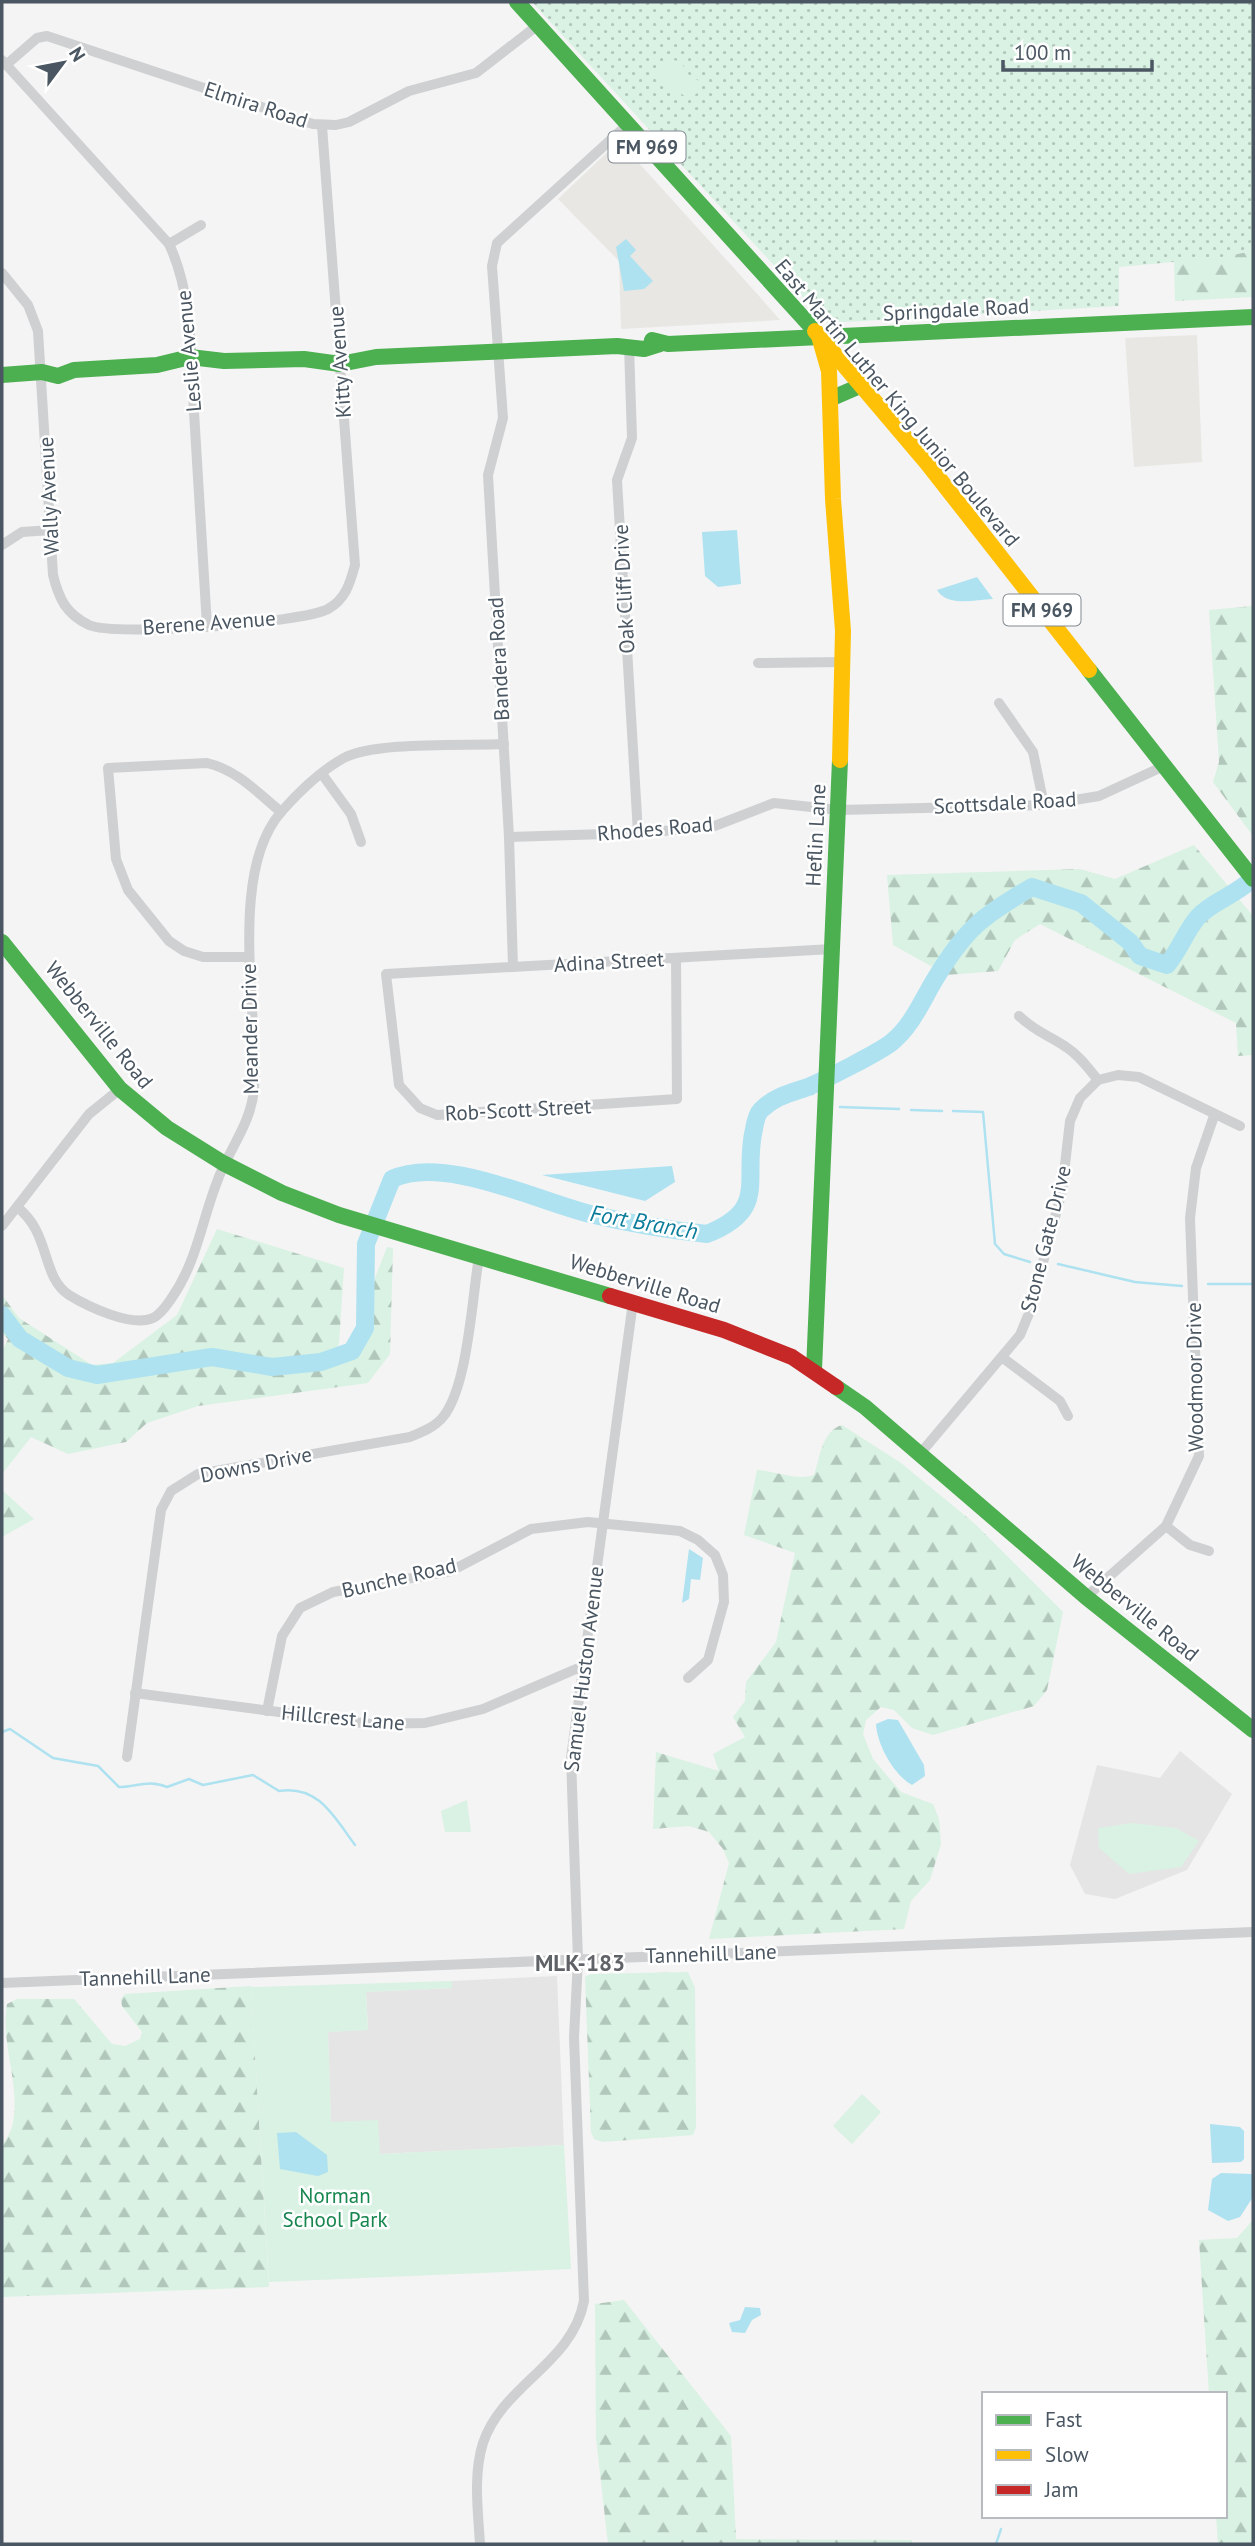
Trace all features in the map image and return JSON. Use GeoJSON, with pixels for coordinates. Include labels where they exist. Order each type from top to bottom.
{"type":"FeatureCollection","features":[{"type":"Feature","properties":{"kind":"street","name":"East Martin Luther King Junior Boulevard"},"geometry":{"type":"LineString","coordinates":[[517,2],[819,336],[935,474],[1253,879]]}},
{"type":"Feature","properties":{"kind":"street","name":"Elmira Road"},"geometry":{"type":"LineString","coordinates":[[4,62],[37,38],[47,36],[322,126],[349,122],[409,91],[476,74],[538,25]]}},
{"type":"Feature","properties":{"kind":"street","name":"Leslie Avenue"},"geometry":{"type":"LineString","coordinates":[[4,62],[169,244],[185,285],[207,626]]}},
{"type":"Feature","properties":{"kind":"street","name":"Bandera Road"},"geometry":{"type":"LineString","coordinates":[[513,967],[509,837],[488,475],[503,418],[492,266],[498,243],[628,125]]}},
{"type":"Feature","properties":{"kind":"street","name":"Kitty Avenue"},"geometry":{"type":"LineString","coordinates":[[322,126],[355,565],[343,597]]}},
{"type":"Feature","properties":{"kind":"street"},"geometry":{"type":"LineString","coordinates":[[169,244],[201,225]]}},
{"type":"Feature","properties":{"kind":"street","name":"Wally Avenue"},"geometry":{"type":"LineString","coordinates":[[2,272],[28,305],[38,331],[53,575],[59,597],[71,615]]}},
{"type":"Feature","properties":{"kind":"street","name":"Springdale Road"},"geometry":{"type":"LineString","coordinates":[[2,375],[42,372],[46,368],[60,367],[74,370],[157,365],[167,369],[191,363],[214,366],[224,361],[304,359],[315,362],[340,358],[365,361],[376,357],[629,346],[637,350],[653,348],[660,344],[1253,317]]}},
{"type":"Feature","properties":{"kind":"street","name":"Heflin Lane"},"geometry":{"type":"LineString","coordinates":[[814,1370],[843,663],[830,372],[819,336]]}},
{"type":"Feature","properties":{"kind":"street","name":"Oak Cliff Drive"},"geometry":{"type":"LineString","coordinates":[[629,346],[632,438],[617,480],[638,833]]}},
{"type":"Feature","properties":{"kind":"street"},"geometry":{"type":"LineString","coordinates":[[830,399],[860,386]]}},
{"type":"Feature","properties":{"kind":"street"},"geometry":{"type":"LineString","coordinates":[[2,545],[22,532],[51,530]]}},
{"type":"Feature","properties":{"kind":"street","name":"Berene Avenue"},"geometry":{"type":"LineString","coordinates":[[71,615],[92,626],[113,629],[207,626],[314,615],[343,597]]}},
{"type":"Feature","properties":{"kind":"street"},"geometry":{"type":"LineString","coordinates":[[758,663],[843,663]]}},
{"type":"Feature","properties":{"kind":"street"},"geometry":{"type":"LineString","coordinates":[[999,703],[1033,752],[1044,805]]}},
{"type":"Feature","properties":{"kind":"street","name":"Meander Drive"},"geometry":{"type":"LineString","coordinates":[[17,1207],[36,1227],[53,1276],[65,1292],[103,1312],[147,1320],[159,1315],[186,1278],[225,1162],[245,1126],[254,1089],[249,957],[255,867],[281,812],[343,758],[366,750],[504,744]]}},
{"type":"Feature","properties":{"kind":"street"},"geometry":{"type":"LineString","coordinates":[[249,957],[203,957],[184,951],[169,941],[128,890],[116,859],[108,768],[207,763],[239,776],[281,812]]}},
{"type":"Feature","properties":{"kind":"street","name":"Scottsdale Road"},"geometry":{"type":"LineString","coordinates":[[839,810],[1044,805],[1099,796],[1164,766]]}},
{"type":"Feature","properties":{"kind":"street"},"geometry":{"type":"LineString","coordinates":[[322,774],[351,814],[361,842]]}},
{"type":"Feature","properties":{"kind":"street","name":"Rhodes Road"},"geometry":{"type":"LineString","coordinates":[[509,837],[638,833],[712,827],[774,803],[839,810]]}},
{"type":"Feature","properties":{"kind":"street","name":"Webberville Road"},"geometry":{"type":"LineString","coordinates":[[2,942],[120,1089],[160,1124],[225,1162],[309,1206],[748,1338],[814,1370],[865,1407],[1086,1597],[1253,1730]]}},
{"type":"Feature","properties":{"kind":"street","name":"Adina Street"},"geometry":{"type":"LineString","coordinates":[[386,974],[832,949]]}},
{"type":"Feature","properties":{"kind":"street","name":"Rob-Scott Street"},"geometry":{"type":"LineString","coordinates":[[386,974],[399,1085],[419,1108],[437,1115],[453,1115],[677,1099],[676,958]]}},
{"type":"Feature","properties":{"kind":"street"},"geometry":{"type":"LineString","coordinates":[[1019,1016],[1035,1032],[1065,1046],[1080,1058],[1098,1080],[1118,1075],[1139,1077],[1214,1116],[1240,1126]]}},
{"type":"Feature","properties":{"kind":"street","name":"Stone Gate Drive"},"geometry":{"type":"LineString","coordinates":[[919,1455],[1020,1335],[1030,1311],[1062,1191],[1070,1121],[1080,1098],[1098,1080]]}},
{"type":"Feature","properties":{"kind":"street"},"geometry":{"type":"LineString","coordinates":[[2,1226],[92,1111],[120,1089]]}},
{"type":"Feature","properties":{"kind":"street","name":"Woodmoor Drive"},"geometry":{"type":"LineString","coordinates":[[1086,1597],[1166,1526],[1199,1455],[1190,1218],[1196,1168],[1214,1116]]}},
{"type":"Feature","properties":{"kind":"street","name":"Downs Drive"},"geometry":{"type":"LineString","coordinates":[[127,1757],[161,1510],[171,1491],[188,1479],[207,1472],[410,1437],[435,1424],[444,1416],[460,1380],[479,1257]]}},
{"type":"Feature","properties":{"kind":"street","name":"Samuel Huston Avenue"},"geometry":{"type":"LineString","coordinates":[[480,2544],[478,2466],[489,2429],[506,2402],[569,2340],[582,2312],[584,2291],[574,2037],[578,1960],[570,1771],[633,1302]]}},
{"type":"Feature","properties":{"kind":"street"},"geometry":{"type":"LineString","coordinates":[[784,1354],[816,1339]]}},
{"type":"Feature","properties":{"kind":"street"},"geometry":{"type":"LineString","coordinates":[[1003,1358],[1060,1401],[1068,1416]]}},
{"type":"Feature","properties":{"kind":"street","name":"Bunche Road"},"geometry":{"type":"LineString","coordinates":[[267,1711],[282,1636],[300,1608],[333,1592],[451,1571],[531,1529],[602,1522],[680,1531],[698,1540],[715,1555],[723,1575],[723,1602],[708,1660],[688,1678]]}},
{"type":"Feature","properties":{"kind":"street"},"geometry":{"type":"LineString","coordinates":[[1166,1526],[1190,1545],[1209,1551]]}},
{"type":"Feature","properties":{"kind":"street","name":"Hillcrest Lane"},"geometry":{"type":"LineString","coordinates":[[135,1693],[370,1724],[425,1723],[483,1709],[573,1668],[583,1666]]}},
{"type":"Feature","properties":{"kind":"street","name":"Tannehill Lane"},"geometry":{"type":"LineString","coordinates":[[2,1983],[1253,1932]]}},
{"type":"Feature","properties":{"kind":"shaded area"},"geometry":{"type":"Polygon","coordinates":[[[619,141],[780,320],[621,329],[619,261],[558,199],[619,141]]]}},
{"type":"Feature","properties":{"kind":"shaded area"},"geometry":{"type":"Polygon","coordinates":[[[1197,335],[1202,462],[1134,467],[1125,338],[1197,335]]]}},
{"type":"Feature","properties":{"kind":"shaded area"},"geometry":{"type":"Polygon","coordinates":[[[1180,1751],[1232,1794],[1187,1870],[1115,1899],[1085,1894],[1070,1865],[1097,1765],[1160,1778],[1180,1751]]]}},
{"type":"Feature","properties":{"kind":"shaded area"},"geometry":{"type":"Polygon","coordinates":[[[557,1976],[564,2145],[380,2154],[331,2122],[328,2032],[368,2029],[366,1992],[452,1988],[452,1981],[557,1976]]]}},
{"type":"Feature","properties":{"kind":"green space"},"geometry":{"type":"Polygon","coordinates":[[[532,2],[1253,2],[1253,251],[1217,258],[1119,267],[1119,306],[827,323],[532,2]]]}},
{"type":"Feature","properties":{"kind":"green space"},"geometry":{"type":"Polygon","coordinates":[[[670,59],[681,62],[688,74],[699,81],[699,91],[695,95],[685,96],[657,81],[656,67],[670,59]]]}},
{"type":"Feature","properties":{"kind":"green space"},"geometry":{"type":"Polygon","coordinates":[[[1253,251],[1253,297],[1175,301],[1174,259],[1217,258],[1253,251]]]}},
{"type":"Feature","properties":{"kind":"green space"},"geometry":{"type":"Polygon","coordinates":[[[1253,606],[1253,836],[1213,782],[1219,762],[1209,610],[1253,606]]]}},
{"type":"Feature","properties":{"kind":"green space"},"geometry":{"type":"Polygon","coordinates":[[[1194,845],[1253,916],[1253,1055],[1238,1056],[1236,1023],[1040,924],[1015,940],[998,971],[947,975],[893,945],[887,875],[1080,869],[1115,879],[1194,845]]]}},
{"type":"Feature","properties":{"kind":"green space"},"geometry":{"type":"Polygon","coordinates":[[[217,1229],[344,1268],[335,1363],[355,1355],[367,1331],[375,1278],[387,1247],[393,1248],[390,1354],[368,1383],[198,1406],[147,1423],[126,1442],[68,1454],[31,1437],[2,1474],[2,1352],[8,1339],[2,1333],[2,1295],[19,1318],[92,1365],[113,1363],[177,1315],[217,1229]]]}},
{"type":"Feature","properties":{"kind":"green space"},"geometry":{"type":"Polygon","coordinates":[[[842,1425],[901,1463],[974,1523],[1063,1612],[1047,1690],[1034,1706],[933,1735],[912,1728],[894,1710],[881,1707],[866,1720],[863,1734],[873,1759],[901,1792],[933,1804],[939,1819],[941,1844],[930,1880],[911,1901],[904,1929],[709,1939],[729,1863],[723,1849],[709,1832],[689,1826],[653,1829],[656,1752],[719,1771],[713,1754],[745,1737],[733,1717],[745,1701],[746,1682],[776,1642],[795,1553],[744,1535],[757,1470],[794,1476],[814,1475],[826,1439],[835,1428],[842,1425]]]}},
{"type":"Feature","properties":{"kind":"green space"},"geometry":{"type":"Polygon","coordinates":[[[2,1490],[34,1519],[2,1537],[2,1490]]]}},
{"type":"Feature","properties":{"kind":"green space"},"geometry":{"type":"Polygon","coordinates":[[[467,1800],[471,1832],[445,1832],[441,1811],[467,1800]]]}},
{"type":"Feature","properties":{"kind":"green space"},"geometry":{"type":"Polygon","coordinates":[[[1132,1823],[1176,1828],[1199,1841],[1181,1867],[1129,1874],[1099,1848],[1098,1828],[1132,1823]]]}},
{"type":"Feature","properties":{"kind":"green space"},"geometry":{"type":"Polygon","coordinates":[[[688,1972],[695,1988],[696,2127],[693,2135],[603,2142],[594,2139],[591,2132],[585,1977],[591,1974],[688,1972]]]}},
{"type":"Feature","properties":{"kind":"green space","name":"Norman School Park"},"geometry":{"type":"Polygon","coordinates":[[[452,1981],[452,1988],[366,1992],[368,2030],[328,2032],[331,2122],[378,2120],[380,2154],[564,2145],[571,2269],[269,2282],[251,1987],[452,1981]]]}},
{"type":"Feature","properties":{"kind":"green space"},"geometry":{"type":"Polygon","coordinates":[[[251,1986],[269,2287],[2,2297],[2,2147],[11,2130],[14,2112],[13,2081],[6,2035],[7,2004],[17,1999],[74,1999],[112,2044],[125,2046],[140,2039],[142,2032],[122,2006],[121,1999],[125,1994],[251,1986]]]}},
{"type":"Feature","properties":{"kind":"green space"},"geometry":{"type":"Polygon","coordinates":[[[862,2094],[881,2112],[852,2144],[833,2126],[862,2094]]]}},
{"type":"Feature","properties":{"kind":"green space"},"geometry":{"type":"Polygon","coordinates":[[[1253,2220],[1253,2544],[1218,2544],[1216,2518],[1227,2518],[1227,2392],[1209,2392],[1199,2240],[1237,2238],[1253,2220]]]}},
{"type":"Feature","properties":{"kind":"green space"},"geometry":{"type":"Polygon","coordinates":[[[624,2300],[731,2436],[736,2539],[912,2540],[912,2544],[608,2544],[596,2438],[595,2304],[624,2300]]]}},
{"type":"Feature","properties":{"kind":"water"},"geometry":{"type":"Polygon","coordinates":[[[626,239],[636,250],[630,256],[653,281],[644,289],[624,291],[616,247],[626,239]]]}},
{"type":"Feature","properties":{"kind":"water"},"geometry":{"type":"Polygon","coordinates":[[[737,530],[741,584],[718,587],[705,576],[702,532],[737,530]]]}},
{"type":"Feature","properties":{"kind":"water"},"geometry":{"type":"Polygon","coordinates":[[[977,577],[993,599],[954,601],[947,599],[937,590],[977,577]]]}},
{"type":"Feature","properties":{"kind":"water"},"geometry":{"type":"Polygon","coordinates":[[[672,1166],[675,1182],[645,1201],[542,1175],[672,1166]]]}},
{"type":"Feature","properties":{"kind":"water"},"geometry":{"type":"Polygon","coordinates":[[[689,1549],[703,1558],[700,1580],[691,1579],[689,1599],[682,1603],[689,1549]]]}},
{"type":"Feature","properties":{"kind":"water"},"geometry":{"type":"Polygon","coordinates":[[[888,1719],[898,1720],[924,1765],[925,1776],[912,1785],[893,1767],[880,1741],[876,1724],[888,1719]]]}},
{"type":"Feature","properties":{"kind":"water"},"geometry":{"type":"Polygon","coordinates":[[[1210,2124],[1240,2127],[1244,2131],[1244,2159],[1241,2162],[1212,2163],[1210,2124]]]}},
{"type":"Feature","properties":{"kind":"water"},"geometry":{"type":"Polygon","coordinates":[[[296,2132],[327,2155],[328,2172],[318,2176],[280,2169],[277,2133],[296,2132]]]}},
{"type":"Feature","properties":{"kind":"water"},"geometry":{"type":"Polygon","coordinates":[[[1221,2173],[1253,2174],[1253,2197],[1240,2217],[1228,2221],[1208,2210],[1212,2179],[1221,2173]]]}},
{"type":"Feature","properties":{"kind":"water"},"geometry":{"type":"Polygon","coordinates":[[[745,2307],[760,2308],[761,2315],[752,2320],[745,2333],[732,2332],[729,2323],[740,2320],[745,2307]]]}},
{"type":"Feature","properties":{"kind":"waterway","name":"Fort Branch"},"geometry":{"type":"LineString","coordinates":[[2,1315],[20,1339],[68,1368],[97,1375],[212,1357],[272,1367],[321,1362],[352,1351],[365,1328],[366,1244],[392,1179],[413,1173],[437,1172],[463,1176],[590,1214],[707,1234],[727,1224],[739,1214],[746,1203],[750,1191],[751,1147],[761,1110],[778,1098],[808,1087],[892,1042],[912,1019],[958,945],[978,924],[1001,906],[1032,887],[1081,903],[1130,942],[1140,956],[1167,965],[1198,917],[1253,878]]}},
{"type":"Feature","properties":{"kind":"waterway"},"geometry":{"type":"LineString","coordinates":[[802,1089],[813,1094]]}},
{"type":"Feature","properties":{"kind":"waterway"},"geometry":{"type":"LineString","coordinates":[[840,1107],[899,1109]]}},
{"type":"Feature","properties":{"kind":"waterway"},"geometry":{"type":"LineString","coordinates":[[911,1110],[942,1111]]}},
{"type":"Feature","properties":{"kind":"waterway"},"geometry":{"type":"LineString","coordinates":[[953,1111],[983,1112],[995,1244],[1004,1254],[1030,1262]]}},
{"type":"Feature","properties":{"kind":"waterway"},"geometry":{"type":"LineString","coordinates":[[1058,1264],[1135,1282],[1182,1286]]}},
{"type":"Feature","properties":{"kind":"waterway"},"geometry":{"type":"LineString","coordinates":[[1208,1284],[1253,1284]]}},
{"type":"Feature","properties":{"kind":"waterway"},"geometry":{"type":"LineString","coordinates":[[2,1732],[10,1729],[53,1758],[98,1766],[119,1787],[148,1783],[167,1787],[189,1779],[203,1785],[253,1775],[279,1791],[293,1790],[315,1798],[332,1814],[355,1845]]}},
{"type":"Feature","properties":{"kind":"waterway"},"geometry":{"type":"LineString","coordinates":[[996,2544],[1001,2529]]}},
{"type":"Feature","properties":{"kind":"traffic: fast"},"geometry":{"type":"LineString","coordinates":[[517,2],[815,331]]}},
{"type":"Feature","properties":{"kind":"traffic: fast"},"geometry":{"type":"LineString","coordinates":[[652,340],[668,344],[1253,317]]}},
{"type":"Feature","properties":{"kind":"traffic: fast"},"geometry":{"type":"LineString","coordinates":[[2,375],[42,372],[58,376],[74,370],[157,365],[190,357],[224,361],[304,359],[340,364],[376,357],[617,346],[644,349],[660,344]]}},
{"type":"Feature","properties":{"kind":"traffic: fast"},"geometry":{"type":"LineString","coordinates":[[830,399],[860,386]]}},
{"type":"Feature","properties":{"kind":"traffic: fast"},"geometry":{"type":"LineString","coordinates":[[1089,670],[1253,879]]}},
{"type":"Feature","properties":{"kind":"traffic: fast"},"geometry":{"type":"LineString","coordinates":[[814,1370],[840,760]]}},
{"type":"Feature","properties":{"kind":"traffic: fast"},"geometry":{"type":"LineString","coordinates":[[2,942],[120,1089],[167,1128],[223,1163],[282,1193],[339,1215],[610,1296]]}},
{"type":"Feature","properties":{"kind":"traffic: fast"},"geometry":{"type":"LineString","coordinates":[[836,1387],[865,1407],[1086,1597],[1253,1730]]}},
{"type":"Feature","properties":{"kind":"traffic: slow"},"geometry":{"type":"LineString","coordinates":[[815,331],[927,463],[1089,670]]}},
{"type":"Feature","properties":{"kind":"traffic: slow"},"geometry":{"type":"LineString","coordinates":[[819,336],[829,371],[833,499],[843,631],[840,760]]}},
{"type":"Feature","properties":{"kind":"traffic: jam"},"geometry":{"type":"LineString","coordinates":[[610,1296],[724,1330],[792,1357],[836,1387]]}},
{"type":"Feature","properties":{"kind":"district","name":"MLK-183"},"geometry":{"type":"Point","coordinates":[580,1963]}}]}
